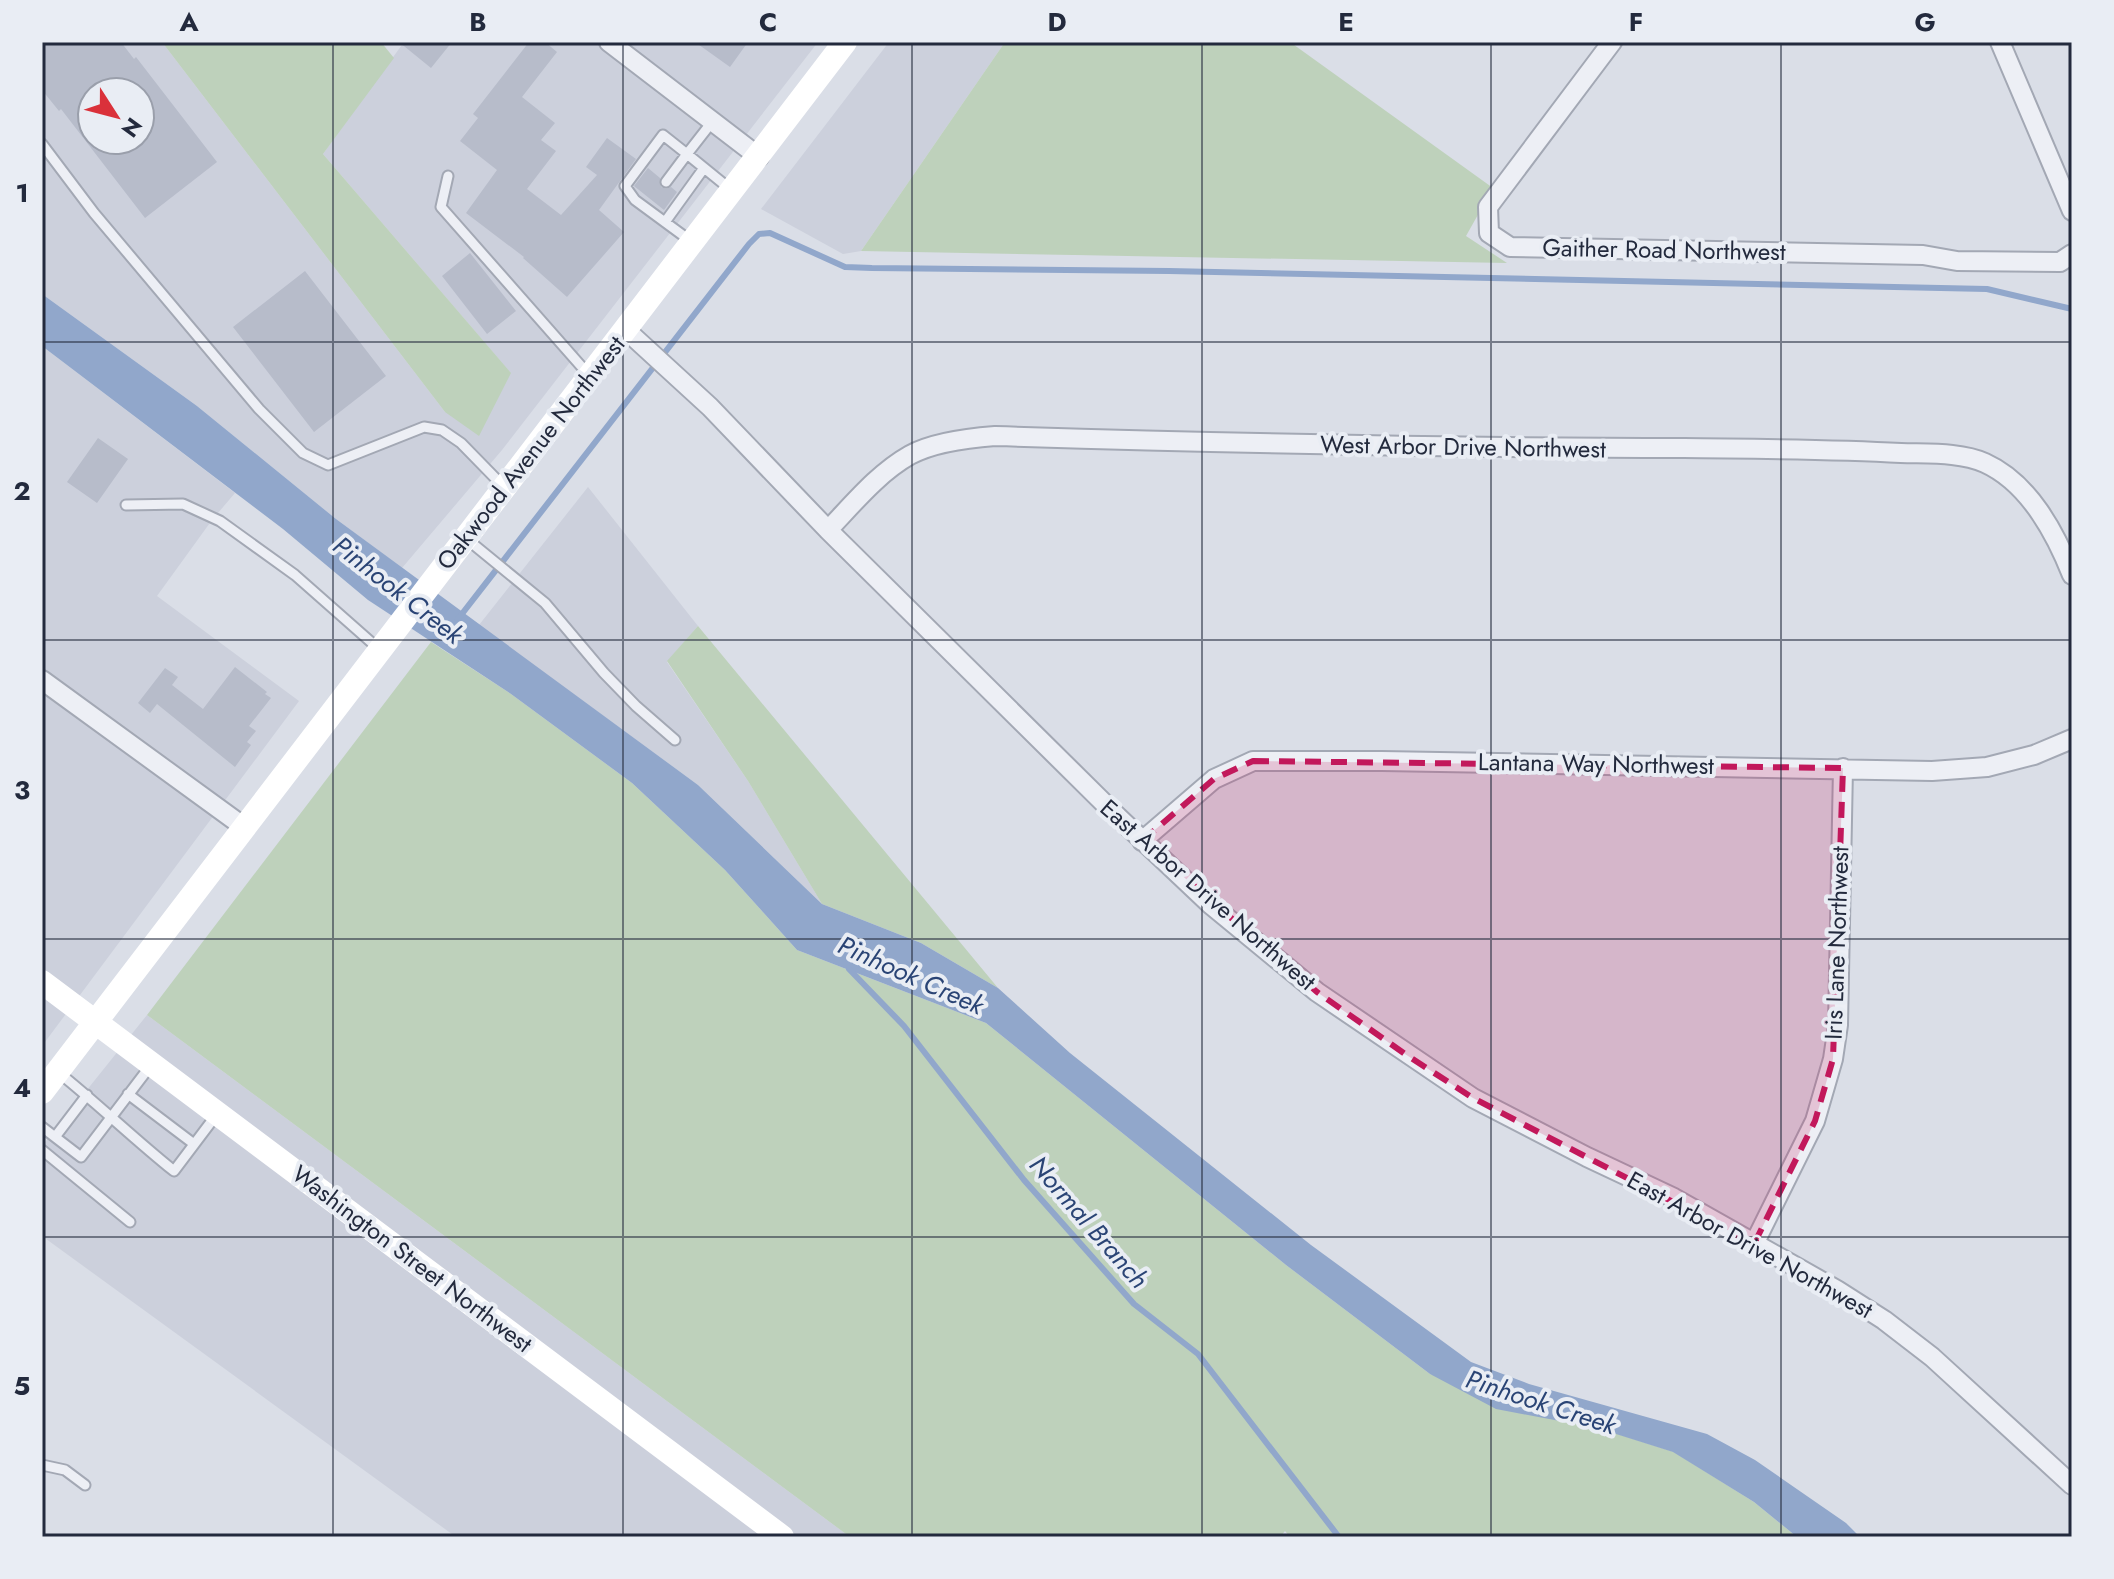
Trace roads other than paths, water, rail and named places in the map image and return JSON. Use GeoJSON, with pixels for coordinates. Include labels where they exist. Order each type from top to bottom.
{"type":"FeatureCollection","features":[{"type":"Feature","properties":{"kind":"street"},"geometry":{"type":"LineString","coordinates":[[609,42],[759,157]]}},
{"type":"Feature","properties":{"kind":"street","name":"Gaither Road Northwest"},"geometry":{"type":"LineString","coordinates":[[1612,42],[1488,207],[1489,233],[1510,247],[1923,255],[1972,261],[2060,262],[2072,254]]}},
{"type":"Feature","properties":{"kind":"street"},"geometry":{"type":"LineString","coordinates":[[2000,42],[2072,211]]}},
{"type":"Feature","properties":{"kind":"street","name":"Oakwood Avenue Northwest"},"geometry":{"type":"LineString","coordinates":[[42,1092],[842,45]]}},
{"type":"Feature","properties":{"kind":"street","name":"East Arbor Drive Northwest"},"geometry":{"type":"LineString","coordinates":[[626,330],[710,407],[828,530],[1142,841],[1210,904],[1317,992],[1473,1098],[1674,1198],[1884,1320],[1932,1357],[2072,1485]]}},
{"type":"Feature","properties":{"kind":"street","name":"West Arbor Drive Northwest"},"geometry":{"type":"LineString","coordinates":[[828,530],[882,475],[912,454],[966,439],[995,436],[1408,448],[1816,449],[1944,455],[1982,461],[2002,473],[2032,501],[2060,545],[2072,575]]}},
{"type":"Feature","properties":{"kind":"street"},"geometry":{"type":"LineString","coordinates":[[42,680],[244,827]]}},
{"type":"Feature","properties":{"kind":"street","name":"Lantana Way Northwest"},"geometry":{"type":"LineString","coordinates":[[1142,841],[1214,779],[1253,761],[1932,771],[1987,767],[2034,755],[2072,739]]}},
{"type":"Feature","properties":{"kind":"street","name":"Iris Lane Northwest"},"geometry":{"type":"LineString","coordinates":[[1754,1244],[1815,1121],[1833,1059],[1838,1025],[1843,768]]}},
{"type":"Feature","properties":{"kind":"street","name":"Washington Street Northwest"},"geometry":{"type":"LineString","coordinates":[[42,982],[782,1537]]}},
{"type":"Feature","properties":{"kind":"lane"},"geometry":{"type":"LineString","coordinates":[[666,182],[712,122]]}},
{"type":"Feature","properties":{"kind":"lane"},"geometry":{"type":"LineString","coordinates":[[693,243],[665,222],[650,204],[635,200],[625,186],[653,147],[663,135],[733,191]]}},
{"type":"Feature","properties":{"kind":"lane"},"geometry":{"type":"LineString","coordinates":[[42,144],[113,236],[259,409],[303,453],[328,465],[424,427],[442,430],[480,461],[504,488]]}},
{"type":"Feature","properties":{"kind":"lane"},"geometry":{"type":"LineString","coordinates":[[665,222],[704,168]]}},
{"type":"Feature","properties":{"kind":"lane"},"geometry":{"type":"LineString","coordinates":[[448,176],[441,207],[590,376]]}},
{"type":"Feature","properties":{"kind":"lane"},"geometry":{"type":"LineString","coordinates":[[126,505],[183,504],[220,521],[295,575],[380,650]]}},
{"type":"Feature","properties":{"kind":"lane"},"geometry":{"type":"LineString","coordinates":[[465,538],[545,603],[636,706],[675,740]]}},
{"type":"Feature","properties":{"kind":"lane"},"geometry":{"type":"LineString","coordinates":[[42,1127],[81,1157],[152,1064]]}},
{"type":"Feature","properties":{"kind":"lane"},"geometry":{"type":"LineString","coordinates":[[58,1072],[174,1171],[218,1113]]}},
{"type":"Feature","properties":{"kind":"lane"},"geometry":{"type":"LineString","coordinates":[[128,1094],[194,1144]]}},
{"type":"Feature","properties":{"kind":"lane"},"geometry":{"type":"LineString","coordinates":[[55,1137],[87,1095]]}},
{"type":"Feature","properties":{"kind":"lane"},"geometry":{"type":"LineString","coordinates":[[42,1150],[130,1222]]}},
{"type":"Feature","properties":{"kind":"lane"},"geometry":{"type":"LineString","coordinates":[[42,1465],[65,1470],[85,1485]]}},
{"type":"Feature","properties":{"kind":"water","name":"Pinhook Creek"},"geometry":{"type":"Polygon","coordinates":[[[42,294],[197,406],[336,519],[698,785],[822,904],[921,943],[998,988],[1070,1053],[1311,1245],[1471,1362],[1529,1384],[1707,1434],[1755,1460],[1846,1523],[1860,1537],[1797,1537],[1754,1502],[1673,1452],[1597,1428],[1496,1409],[1430,1374],[1286,1265],[986,1023],[797,950],[725,870],[632,783],[511,694],[368,600],[283,529],[42,346],[42,294]]]}},
{"type":"Feature","properties":{"kind":"waterway","name":"Pinhook Creek"},"geometry":{"type":"LineString","coordinates":[[458,619],[759,234],[770,233],[845,267],[1987,289],[2072,309]]}},
{"type":"Feature","properties":{"kind":"waterway","name":"Normal Branch"},"geometry":{"type":"LineString","coordinates":[[849,969],[904,1026],[1024,1180],[1134,1304],[1198,1354],[1339,1537]]}}]}
